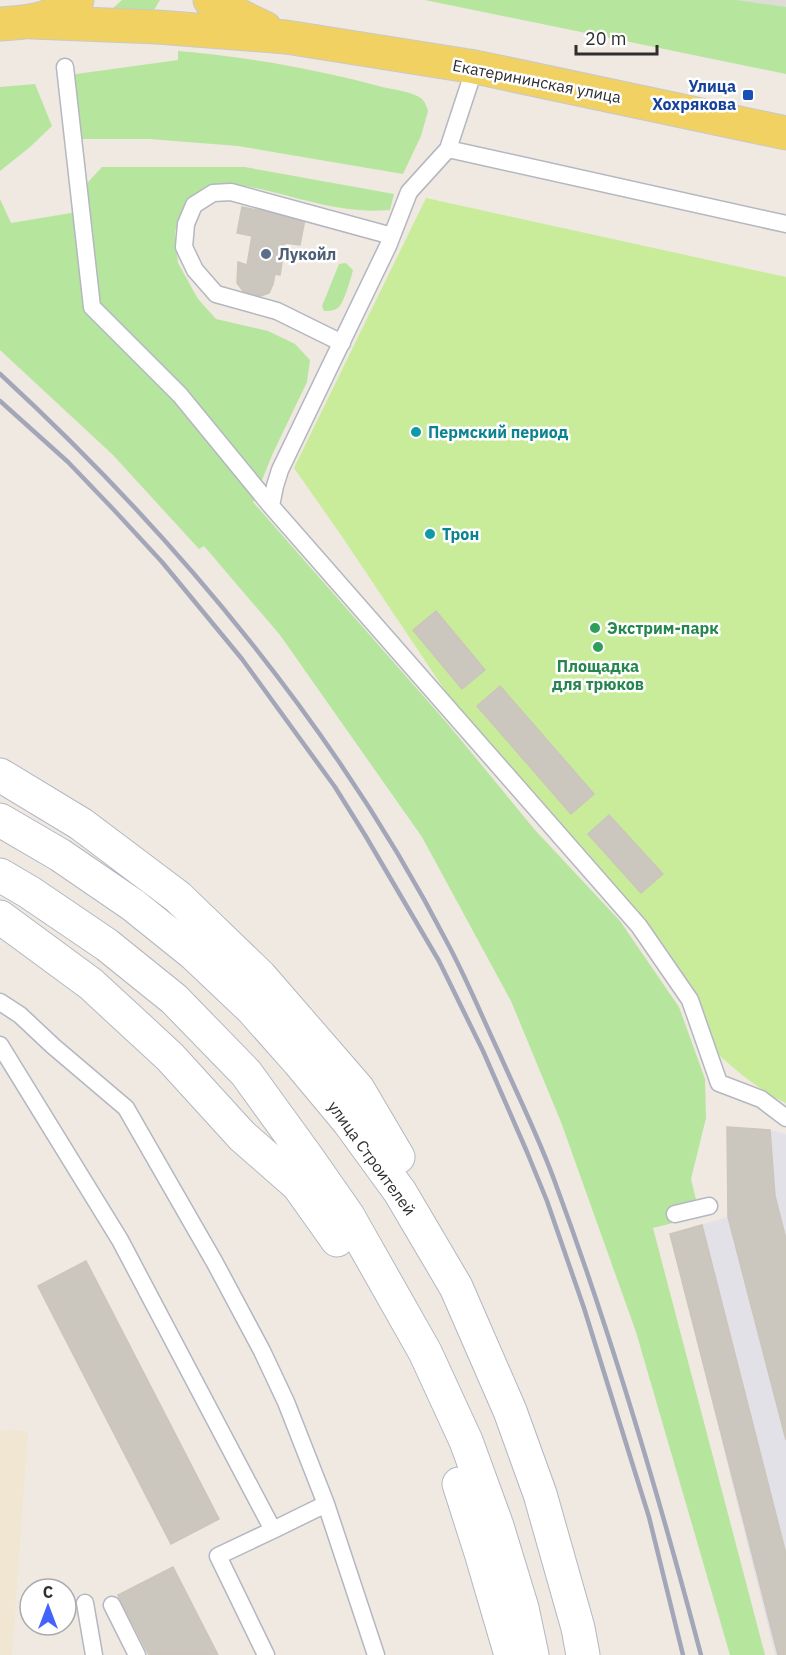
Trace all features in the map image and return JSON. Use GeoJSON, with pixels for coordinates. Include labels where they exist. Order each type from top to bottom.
{"type":"FeatureCollection","features":[{"type":"Feature","properties":{"kind":"main road"},"geometry":{"type":"LineString","coordinates":[[32,22],[53,15],[77,0]]}},
{"type":"Feature","properties":{"kind":"main road"},"geometry":{"type":"LineString","coordinates":[[210,0],[248,20],[286,36]]}},
{"type":"Feature","properties":{"kind":"main road"},"geometry":{"type":"LineString","coordinates":[[0,24],[32,22],[157,27],[286,36]]}},
{"type":"Feature","properties":{"kind":"main road","name":"Екатерининская улица"},"geometry":{"type":"LineString","coordinates":[[286,36],[476,67],[786,133]]}},
{"type":"Feature","properties":{"kind":"main road"},"geometry":{"type":"LineString","coordinates":[[0,775],[81,824],[178,897],[260,976],[358,1089],[397,1154],[456,1276],[510,1411]]}},
{"type":"Feature","properties":{"kind":"main road","name":"улица Строителей"},"geometry":{"type":"LineString","coordinates":[[0,820],[60,855],[133,905],[194,954],[252,1009],[299,1062],[349,1122],[400,1192],[456,1287],[510,1411],[540,1494],[584,1655]]}},
{"type":"Feature","properties":{"kind":"main road"},"geometry":{"type":"LineString","coordinates":[[0,875],[107,945],[174,999],[246,1073],[342,1206],[425,1352],[466,1441],[522,1608],[532,1655]]}},
{"type":"Feature","properties":{"kind":"main road"},"geometry":{"type":"LineString","coordinates":[[0,917],[91,984],[170,1057],[242,1136],[298,1185],[336,1238],[409,1363],[448,1452],[511,1655]]}},
{"type":"Feature","properties":{"kind":"lane"},"geometry":{"type":"LineString","coordinates":[[65,67],[92,307],[180,395],[271,506],[639,926],[690,1000],[719,1083],[761,1099],[786,1118]]}},
{"type":"Feature","properties":{"kind":"lane"},"geometry":{"type":"LineString","coordinates":[[271,506],[280,470],[342,344],[410,192],[448,149],[476,67]]}},
{"type":"Feature","properties":{"kind":"lane"},"geometry":{"type":"LineString","coordinates":[[448,149],[786,224]]}},
{"type":"Feature","properties":{"kind":"lane"},"geometry":{"type":"LineString","coordinates":[[342,344],[277,311],[216,294],[195,270],[184,247],[186,224],[194,205],[213,193],[231,192],[392,236]]}},
{"type":"Feature","properties":{"kind":"lane"},"geometry":{"type":"LineString","coordinates":[[0,1002],[20,1015],[126,1108],[215,1263],[262,1351],[286,1402],[326,1504],[376,1655]]}},
{"type":"Feature","properties":{"kind":"lane"},"geometry":{"type":"LineString","coordinates":[[0,1045],[120,1240],[273,1530]]}},
{"type":"Feature","properties":{"kind":"lane"},"geometry":{"type":"LineString","coordinates":[[675,1214],[710,1206]]}},
{"type":"Feature","properties":{"kind":"lane"},"geometry":{"type":"LineString","coordinates":[[266,1655],[218,1556],[326,1504]]}},
{"type":"Feature","properties":{"kind":"lane"},"geometry":{"type":"LineString","coordinates":[[85,1603],[94,1655]]}},
{"type":"Feature","properties":{"kind":"lane"},"geometry":{"type":"LineString","coordinates":[[112,1605],[137,1655]]}},
{"type":"Feature","properties":{"kind":"shaded area"},"geometry":{"type":"Polygon","coordinates":[[[736,0],[786,0],[786,7],[736,0]]]}},
{"type":"Feature","properties":{"kind":"shaded area"},"geometry":{"type":"Polygon","coordinates":[[[727,1127],[770,1130],[786,1134],[786,1655],[775,1655],[670,1234],[728,1217],[727,1127]]]}},
{"type":"Feature","properties":{"kind":"shaded area"},"geometry":{"type":"Polygon","coordinates":[[[28,1431],[12,1655],[0,1655],[0,1432],[28,1431]]]}},
{"type":"Feature","properties":{"kind":"green space"},"geometry":{"type":"Polygon","coordinates":[[[122,0],[160,0],[154,10],[113,8],[122,0]]]}},
{"type":"Feature","properties":{"kind":"green space"},"geometry":{"type":"Polygon","coordinates":[[[425,0],[786,0],[786,74],[425,0]]]}},
{"type":"Feature","properties":{"kind":"green space"},"geometry":{"type":"Polygon","coordinates":[[[178,51],[281,64],[413,94],[423,100],[428,111],[421,136],[403,174],[238,146],[149,139],[80,139],[69,75],[178,60],[178,51]]]}},
{"type":"Feature","properties":{"kind":"green space"},"geometry":{"type":"Polygon","coordinates":[[[35,84],[52,126],[0,171],[0,87],[35,84]]]}},
{"type":"Feature","properties":{"kind":"green space"},"geometry":{"type":"Polygon","coordinates":[[[102,167],[245,167],[394,194],[390,210],[372,211],[319,204],[245,186],[208,185],[185,203],[175,232],[178,263],[198,299],[216,319],[268,331],[295,344],[310,360],[307,382],[273,453],[253,502],[447,723],[535,830],[620,921],[679,1007],[705,1079],[706,1118],[691,1179],[700,1216],[653,1228],[765,1655],[730,1655],[636,1332],[561,1122],[511,1001],[422,837],[280,635],[204,546],[199,549],[113,455],[0,350],[0,199],[11,223],[71,213],[89,181],[102,167]]]}},
{"type":"Feature","properties":{"kind":"green space","name":"Экстрим-парк"},"geometry":{"type":"Polygon","coordinates":[[[426,198],[786,277],[786,1103],[771,1096],[742,1075],[713,1050],[695,1002],[464,719],[294,468],[426,198]]]}},
{"type":"Feature","properties":{"kind":"green space"},"geometry":{"type":"Polygon","coordinates":[[[346,263],[353,270],[343,300],[336,309],[324,311],[322,306],[339,264],[346,263]]]}},
{"type":"Feature","properties":{"kind":"building","name":"Лукойл"},"geometry":{"type":"Polygon","coordinates":[[[242,207],[305,219],[300,245],[285,243],[280,275],[275,274],[269,293],[261,296],[251,296],[237,283],[238,262],[247,265],[252,236],[237,233],[242,207]]]}},
{"type":"Feature","properties":{"kind":"building"},"geometry":{"type":"Polygon","coordinates":[[[436,611],[485,670],[462,689],[413,630],[436,611]]]}},
{"type":"Feature","properties":{"kind":"building"},"geometry":{"type":"Polygon","coordinates":[[[500,686],[594,794],[571,814],[477,706],[500,686]]]}},
{"type":"Feature","properties":{"kind":"building"},"geometry":{"type":"Polygon","coordinates":[[[609,815],[663,874],[641,893],[588,834],[609,815]]]}},
{"type":"Feature","properties":{"kind":"building"},"geometry":{"type":"Polygon","coordinates":[[[727,1127],[770,1130],[775,1196],[786,1239],[786,1440],[728,1217],[727,1127]]]}},
{"type":"Feature","properties":{"kind":"building"},"geometry":{"type":"Polygon","coordinates":[[[702,1225],[786,1554],[786,1655],[778,1655],[670,1234],[702,1225]]]}},
{"type":"Feature","properties":{"kind":"building"},"geometry":{"type":"Polygon","coordinates":[[[86,1261],[219,1519],[171,1544],[38,1286],[86,1261]]]}},
{"type":"Feature","properties":{"kind":"building"},"geometry":{"type":"Polygon","coordinates":[[[173,1567],[218,1655],[149,1655],[118,1595],[173,1567]]]}},
{"type":"Feature","properties":{"kind":"railway"},"geometry":{"type":"LineString","coordinates":[[0,374],[129,502],[191,570],[250,641],[305,714],[357,789],[405,867],[449,946],[536,1135],[577,1243],[634,1418],[701,1655]]}},
{"type":"Feature","properties":{"kind":"railway"},"geometry":{"type":"LineString","coordinates":[[0,401],[68,462],[114,510],[162,562],[242,659],[335,787],[439,961],[483,1051],[547,1201],[584,1308],[649,1517],[683,1655]]}},
{"type":"Feature","properties":{"kind":"place","name":"Улица Хохрякова"},"geometry":{"type":"Point","coordinates":[748,95]}},
{"type":"Feature","properties":{"kind":"place","name":"Лукойл"},"geometry":{"type":"Point","coordinates":[266,254]}},
{"type":"Feature","properties":{"kind":"place","name":"Пермский период"},"geometry":{"type":"Point","coordinates":[416,432]}},
{"type":"Feature","properties":{"kind":"place","name":"Трон"},"geometry":{"type":"Point","coordinates":[430,534]}},
{"type":"Feature","properties":{"kind":"place","name":"Экстрим-парк"},"geometry":{"type":"Point","coordinates":[595,628]}},
{"type":"Feature","properties":{"kind":"place","name":"Площадка для трюков"},"geometry":{"type":"Point","coordinates":[598,647]}}]}
